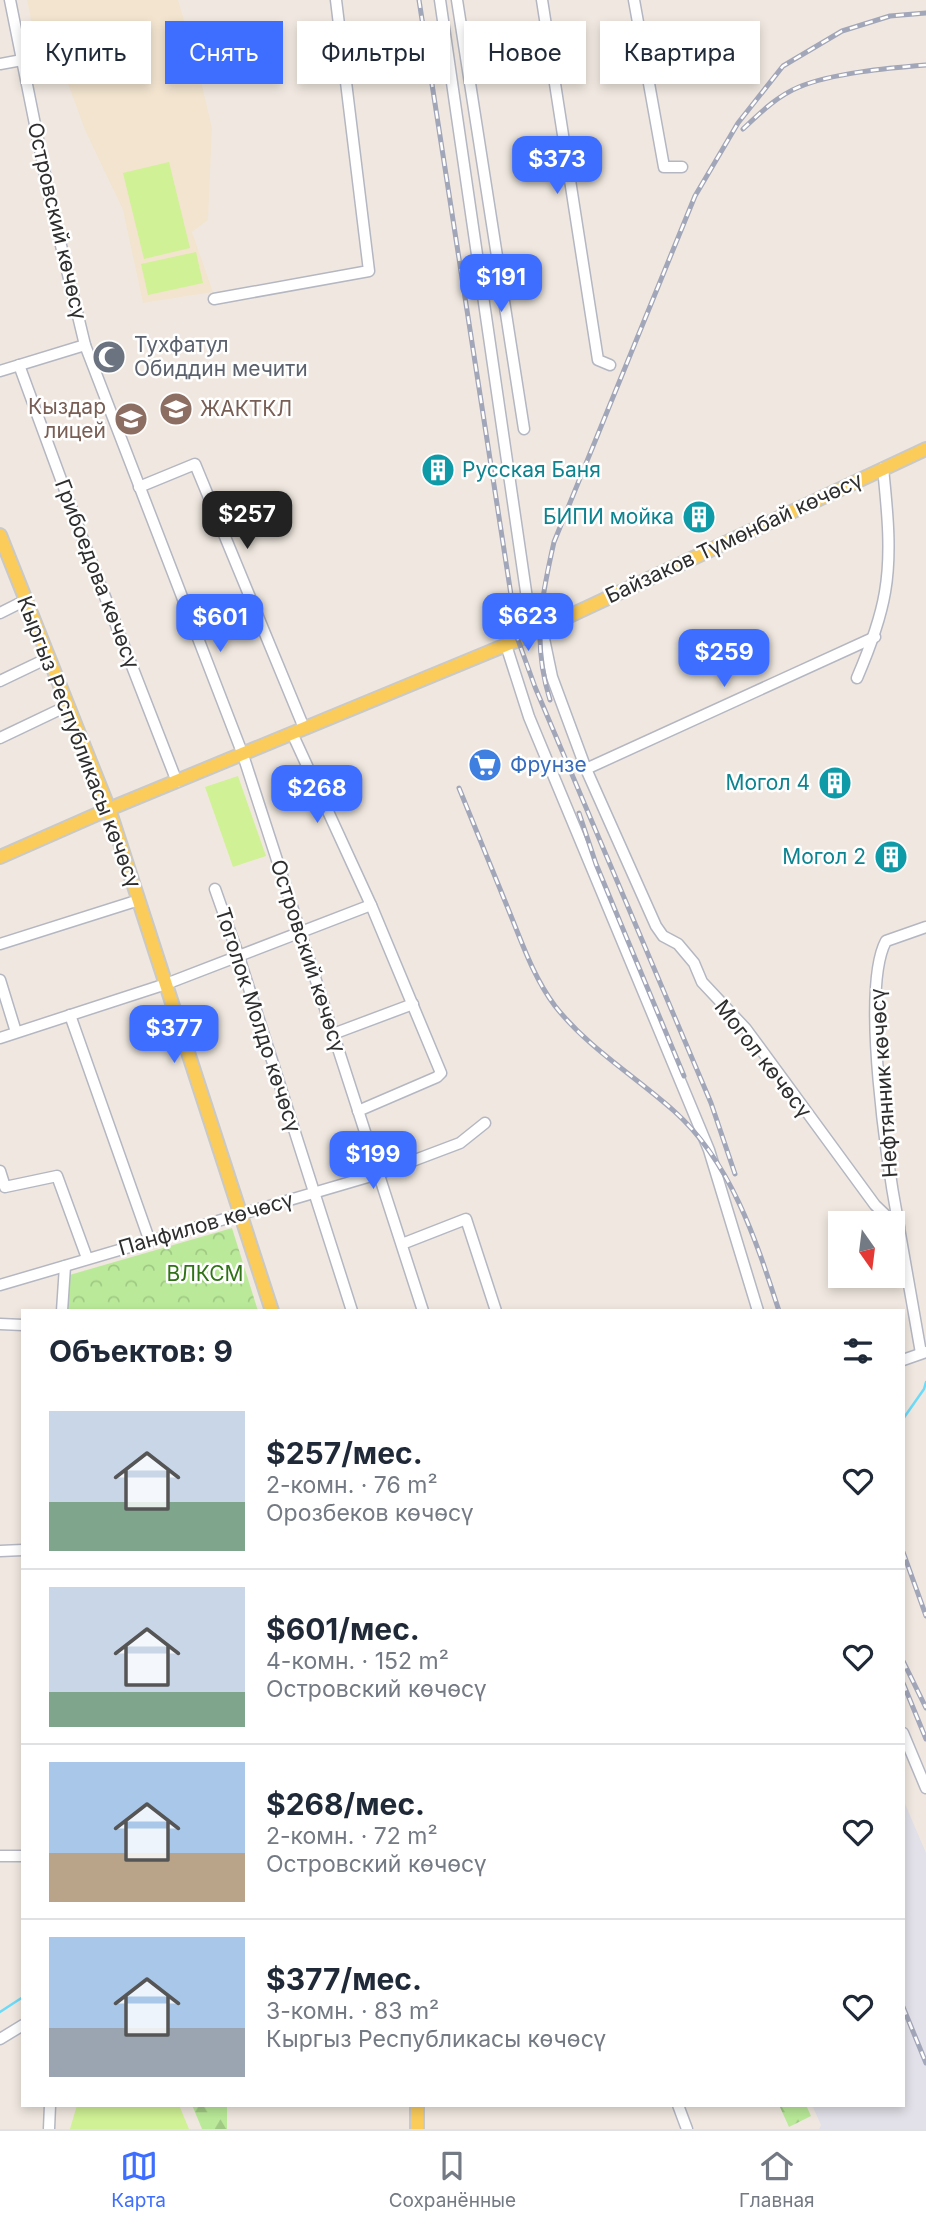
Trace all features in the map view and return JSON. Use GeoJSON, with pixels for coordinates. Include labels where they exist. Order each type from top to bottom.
{"type":"FeatureCollection","features":[{"type":"Feature","properties":{"kind":"main road","name":"Байзаков Түмөнбай көчөсү"},"geometry":{"type":"LineString","coordinates":[[0,857],[109,809],[506,645],[926,449]]}},
{"type":"Feature","properties":{"kind":"main road","name":"Кыргыз Республикасы көчөсү"},"geometry":{"type":"LineString","coordinates":[[0,535],[109,809],[271,1309]]}},
{"type":"Feature","properties":{"kind":"main road"},"geometry":{"type":"LineString","coordinates":[[417,2107],[417,2129]]}},
{"type":"Feature","properties":{"kind":"street","name":"Островский көчөсү"},"geometry":{"type":"LineString","coordinates":[[10,0],[21,55]]}},
{"type":"Feature","properties":{"kind":"street"},"geometry":{"type":"LineString","coordinates":[[214,299],[369,271],[336,0]]}},
{"type":"Feature","properties":{"kind":"street","name":"Могол көчөсү"},"geometry":{"type":"LineString","coordinates":[[440,0],[537,631],[552,677],[586,769],[656,926],[663,936],[678,944],[694,963],[702,982],[746,1029],[881,1211]]}},
{"type":"Feature","properties":{"kind":"street"},"geometry":{"type":"LineString","coordinates":[[457,0],[524,429]]}},
{"type":"Feature","properties":{"kind":"street"},"geometry":{"type":"LineString","coordinates":[[542,0],[598,360],[610,365]]}},
{"type":"Feature","properties":{"kind":"street"},"geometry":{"type":"LineString","coordinates":[[634,0],[664,167],[681,167]]}},
{"type":"Feature","properties":{"kind":"street"},"geometry":{"type":"LineString","coordinates":[[0,64],[21,60]]}},
{"type":"Feature","properties":{"kind":"street","name":"Островский көчөсү"},"geometry":{"type":"LineString","coordinates":[[27,84],[51,204],[85,345],[243,755],[422,1309]]}},
{"type":"Feature","properties":{"kind":"street"},"geometry":{"type":"LineString","coordinates":[[0,370],[85,345]]}},
{"type":"Feature","properties":{"kind":"street","name":"Грибоедова көчөсү"},"geometry":{"type":"LineString","coordinates":[[19,365],[83,541],[177,782]]}},
{"type":"Feature","properties":{"kind":"street"},"geometry":{"type":"LineString","coordinates":[[139,487],[194,464],[298,731],[441,1073],[358,1111]]}},
{"type":"Feature","properties":{"kind":"street"},"geometry":{"type":"LineString","coordinates":[[857,678],[874,637],[886,590],[888,522],[883,468]]}},
{"type":"Feature","properties":{"kind":"street"},"geometry":{"type":"LineString","coordinates":[[0,613],[26,600]]}},
{"type":"Feature","properties":{"kind":"street"},"geometry":{"type":"LineString","coordinates":[[586,769],[874,637]]}},
{"type":"Feature","properties":{"kind":"street"},"geometry":{"type":"LineString","coordinates":[[506,645],[528,717],[709,1150],[757,1309]]}},
{"type":"Feature","properties":{"kind":"street"},"geometry":{"type":"LineString","coordinates":[[0,681],[48,658]]}},
{"type":"Feature","properties":{"kind":"street"},"geometry":{"type":"LineString","coordinates":[[0,738],[67,706]]}},
{"type":"Feature","properties":{"kind":"street","name":"Тоголок Молдо көчөсү"},"geometry":{"type":"LineString","coordinates":[[215,889],[351,1309]]}},
{"type":"Feature","properties":{"kind":"street"},"geometry":{"type":"LineString","coordinates":[[0,943],[139,900]]}},
{"type":"Feature","properties":{"kind":"street"},"geometry":{"type":"LineString","coordinates":[[0,1038],[166,984],[371,905]]}},
{"type":"Feature","properties":{"kind":"street","name":"Нефтянник көчөсү"},"geometry":{"type":"LineString","coordinates":[[897,1211],[883,1115],[875,1012],[877,976],[881,950],[886,941],[926,927]]}},
{"type":"Feature","properties":{"kind":"street"},"geometry":{"type":"LineString","coordinates":[[0,980],[16,1032]]}},
{"type":"Feature","properties":{"kind":"street"},"geometry":{"type":"LineString","coordinates":[[333,1034],[413,1004]]}},
{"type":"Feature","properties":{"kind":"street"},"geometry":{"type":"LineString","coordinates":[[70,1015],[149,1240]]}},
{"type":"Feature","properties":{"kind":"street","name":"Панфилов көчөсү"},"geometry":{"type":"LineString","coordinates":[[0,1285],[378,1174],[460,1143],[485,1123]]}},
{"type":"Feature","properties":{"kind":"street"},"geometry":{"type":"LineString","coordinates":[[0,1171],[5,1187],[57,1176],[87,1258]]}},
{"type":"Feature","properties":{"kind":"street"},"geometry":{"type":"LineString","coordinates":[[402,1244],[466,1219],[495,1309]]}},
{"type":"Feature","properties":{"kind":"street"},"geometry":{"type":"LineString","coordinates":[[905,1258],[924,1353],[905,1359]]}},
{"type":"Feature","properties":{"kind":"street"},"geometry":{"type":"LineString","coordinates":[[62,1309],[65,1266]]}},
{"type":"Feature","properties":{"kind":"street"},"geometry":{"type":"LineString","coordinates":[[0,1324],[21,1325]]}},
{"type":"Feature","properties":{"kind":"street"},"geometry":{"type":"LineString","coordinates":[[0,1551],[21,1550]]}},
{"type":"Feature","properties":{"kind":"street"},"geometry":{"type":"LineString","coordinates":[[905,1738],[926,1788]]}},
{"type":"Feature","properties":{"kind":"street"},"geometry":{"type":"LineString","coordinates":[[0,1856],[21,1856]]}},
{"type":"Feature","properties":{"kind":"street"},"geometry":{"type":"LineString","coordinates":[[0,2039],[21,2026]]}},
{"type":"Feature","properties":{"kind":"street"},"geometry":{"type":"LineString","coordinates":[[49,2129],[50,2107]]}},
{"type":"Feature","properties":{"kind":"street"},"geometry":{"type":"LineString","coordinates":[[679,2107],[687,2129]]}},
{"type":"Feature","properties":{"kind":"shaded area"},"geometry":{"type":"Polygon","coordinates":[[[27,0],[178,0],[184,21],[165,21],[165,84],[202,84],[212,128],[208,220],[192,232],[213,292],[143,303],[123,210],[85,130],[68,84],[151,84],[151,21],[31,21],[27,0]]]}},
{"type":"Feature","properties":{"kind":"shaded area"},"geometry":{"type":"Polygon","coordinates":[[[905,1804],[926,1853],[926,2129],[819,2129],[821,2125],[813,2107],[905,2107],[905,1804]]]}},
{"type":"Feature","properties":{"kind":"green space"},"geometry":{"type":"Polygon","coordinates":[[[169,162],[190,248],[144,259],[123,173],[169,162]]]}},
{"type":"Feature","properties":{"kind":"green space"},"geometry":{"type":"Polygon","coordinates":[[[196,252],[203,283],[148,295],[141,264],[196,252]]]}},
{"type":"Feature","properties":{"kind":"green space"},"geometry":{"type":"Polygon","coordinates":[[[238,776],[266,856],[233,867],[205,787],[238,776]]]}},
{"type":"Feature","properties":{"kind":"green space","name":"ВЛКСМ"},"geometry":{"type":"Polygon","coordinates":[[[232,1228],[257,1309],[66,1309],[66,1276],[232,1228]]]}},
{"type":"Feature","properties":{"kind":"green space"},"geometry":{"type":"Polygon","coordinates":[[[76,2107],[180,2107],[189,2129],[70,2129],[76,2107]]]}},
{"type":"Feature","properties":{"kind":"green space"},"geometry":{"type":"Polygon","coordinates":[[[193,2107],[227,2107],[227,2129],[202,2129],[193,2107]]]}},
{"type":"Feature","properties":{"kind":"green space"},"geometry":{"type":"Polygon","coordinates":[[[780,2107],[807,2107],[811,2116],[789,2127],[780,2107]]]}},
{"type":"Feature","properties":{"kind":"waterway"},"geometry":{"type":"LineString","coordinates":[[905,1416],[926,1382]]}},
{"type":"Feature","properties":{"kind":"waterway"},"geometry":{"type":"LineString","coordinates":[[0,2012],[21,1998]]}},
{"type":"Feature","properties":{"kind":"railway"},"geometry":{"type":"LineString","coordinates":[[419,0],[518,640],[535,687],[711,1103],[735,1174]]}},
{"type":"Feature","properties":{"kind":"railway"},"geometry":{"type":"LineString","coordinates":[[550,700],[541,659],[540,621],[554,542],[695,196],[738,123],[783,66],[842,31],[890,16],[926,13]]}},
{"type":"Feature","properties":{"kind":"railway"},"geometry":{"type":"LineString","coordinates":[[743,129],[783,95],[812,82],[861,72],[926,65]]}},
{"type":"Feature","properties":{"kind":"railway"},"geometry":{"type":"LineString","coordinates":[[459,788],[524,948],[548,995],[582,1035],[674,1111],[694,1131],[711,1154],[751,1230],[778,1309]]}},
{"type":"Feature","properties":{"kind":"railway"},"geometry":{"type":"LineString","coordinates":[[579,813],[596,864],[684,1076]]}},
{"type":"Feature","properties":{"kind":"railway"},"geometry":{"type":"LineString","coordinates":[[905,1558],[926,1616]]}},
{"type":"Feature","properties":{"kind":"railway"},"geometry":{"type":"LineString","coordinates":[[905,1665],[926,1708]]}},
{"type":"Feature","properties":{"kind":"railway"},"geometry":{"type":"LineString","coordinates":[[905,1688],[926,1739]]}},
{"type":"Feature","properties":{"kind":"railway"},"geometry":{"type":"LineString","coordinates":[[905,2012],[926,2063]]}},
{"type":"Feature","properties":{"kind":"place","name":"Тухфатул Обиддин мечити"},"geometry":{"type":"Point","coordinates":[109,357]}},
{"type":"Feature","properties":{"kind":"place","name":"ЖАКТКЛ"},"geometry":{"type":"Point","coordinates":[176,409]}},
{"type":"Feature","properties":{"kind":"place","name":"Кыздар лицей"},"geometry":{"type":"Point","coordinates":[131,419]}},
{"type":"Feature","properties":{"kind":"place","name":"Русская Баня"},"geometry":{"type":"Point","coordinates":[438,470]}},
{"type":"Feature","properties":{"kind":"place","name":"БИПИ мойка"},"geometry":{"type":"Point","coordinates":[699,517]}},
{"type":"Feature","properties":{"kind":"place","name":"Фрунзе"},"geometry":{"type":"Point","coordinates":[485,765]}},
{"type":"Feature","properties":{"kind":"place","name":"Могол 4"},"geometry":{"type":"Point","coordinates":[835,783]}},
{"type":"Feature","properties":{"kind":"place","name":"Могол 2"},"geometry":{"type":"Point","coordinates":[891,857]}}]}
